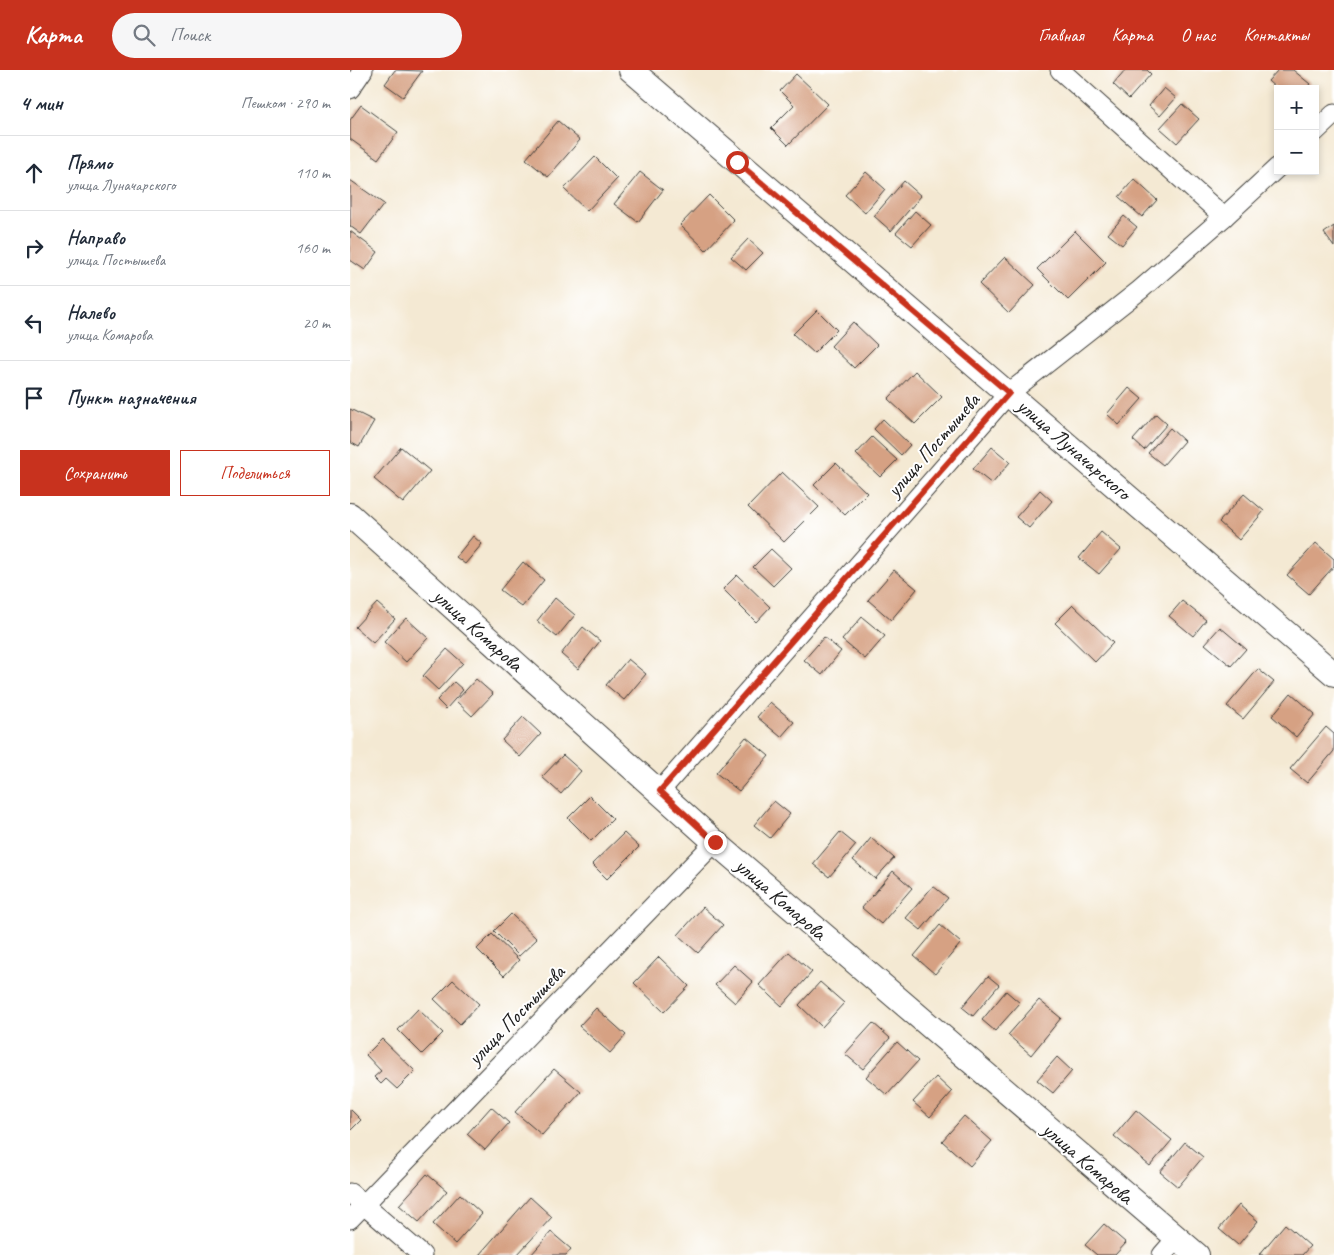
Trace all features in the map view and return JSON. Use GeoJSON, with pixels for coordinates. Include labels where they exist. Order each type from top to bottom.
{"type":"FeatureCollection","features":[{"type":"Feature","properties":{"kind":"street"},"geometry":{"type":"LineString","coordinates":[[350,89],[363,70]]}},
{"type":"Feature","properties":{"kind":"street","name":"улица Луначарского"},"geometry":{"type":"LineString","coordinates":[[631,70],[1334,674]]}},
{"type":"Feature","properties":{"kind":"street"},"geometry":{"type":"LineString","coordinates":[[1060,70],[1224,217]]}},
{"type":"Feature","properties":{"kind":"street"},"geometry":{"type":"LineString","coordinates":[[1317,130],[1334,114]]}},
{"type":"Feature","properties":{"kind":"street","name":"улица Постышева"},"geometry":{"type":"LineString","coordinates":[[660,791],[1009,393],[1140,290],[1274,171]]}},
{"type":"Feature","properties":{"kind":"street","name":"улица Комарова"},"geometry":{"type":"LineString","coordinates":[[350,514],[1169,1247],[1197,1255]]}},
{"type":"Feature","properties":{"kind":"street","name":"улица Постышева"},"geometry":{"type":"LineString","coordinates":[[350,1219],[357,1199],[715,842]]}},
{"type":"Feature","properties":{"kind":"street"},"geometry":{"type":"LineString","coordinates":[[357,1199],[422,1255]]}},
{"type":"Feature","properties":{"kind":"building"},"geometry":{"type":"Polygon","coordinates":[[[395,70],[422,71],[403,97],[385,84],[395,70]]]}},
{"type":"Feature","properties":{"kind":"building"},"geometry":{"type":"Polygon","coordinates":[[[1125,70],[1147,70],[1151,74],[1129,99],[1113,84],[1125,70]]]}},
{"type":"Feature","properties":{"kind":"building"},"geometry":{"type":"Polygon","coordinates":[[[1278,70],[1293,70],[1310,84],[1274,86],[1268,81],[1278,70]]]}},
{"type":"Feature","properties":{"kind":"building"},"geometry":{"type":"Polygon","coordinates":[[[796,74],[828,104],[788,145],[771,128],[794,105],[780,91],[796,74]]]}},
{"type":"Feature","properties":{"kind":"building"},"geometry":{"type":"Polygon","coordinates":[[[1164,88],[1176,98],[1160,116],[1149,106],[1164,88]]]}},
{"type":"Feature","properties":{"kind":"building"},"geometry":{"type":"Polygon","coordinates":[[[1182,104],[1199,119],[1177,143],[1160,128],[1182,104]]]}},
{"type":"Feature","properties":{"kind":"building"},"geometry":{"type":"Polygon","coordinates":[[[361,105],[398,132],[378,159],[350,139],[350,120],[361,105]]]}},
{"type":"Feature","properties":{"kind":"building"},"geometry":{"type":"Polygon","coordinates":[[[558,121],[580,140],[548,177],[526,159],[558,121]]]}},
{"type":"Feature","properties":{"kind":"building"},"geometry":{"type":"Polygon","coordinates":[[[595,157],[617,179],[587,211],[564,189],[595,157]]]}},
{"type":"Feature","properties":{"kind":"building"},"geometry":{"type":"Polygon","coordinates":[[[640,172],[663,190],[638,222],[614,204],[640,172]]]}},
{"type":"Feature","properties":{"kind":"building"},"geometry":{"type":"Polygon","coordinates":[[[866,172],[885,189],[865,213],[845,195],[866,172]]]}},
{"type":"Feature","properties":{"kind":"building"},"geometry":{"type":"Polygon","coordinates":[[[1134,179],[1157,200],[1142,217],[1119,197],[1134,179]]]}},
{"type":"Feature","properties":{"kind":"building"},"geometry":{"type":"Polygon","coordinates":[[[350,180],[384,204],[361,234],[350,226],[350,180]]]}},
{"type":"Feature","properties":{"kind":"building"},"geometry":{"type":"Polygon","coordinates":[[[904,181],[921,196],[891,231],[874,216],[904,181]]]}},
{"type":"Feature","properties":{"kind":"building"},"geometry":{"type":"Polygon","coordinates":[[[709,195],[734,220],[706,250],[680,225],[709,195]]]}},
{"type":"Feature","properties":{"kind":"building"},"geometry":{"type":"Polygon","coordinates":[[[915,211],[931,225],[912,246],[896,233],[915,211]]]}},
{"type":"Feature","properties":{"kind":"building"},"geometry":{"type":"Polygon","coordinates":[[[1124,216],[1137,227],[1122,245],[1108,234],[1124,216]]]}},
{"type":"Feature","properties":{"kind":"building"},"geometry":{"type":"Polygon","coordinates":[[[1334,226],[1334,247],[1324,233],[1334,226]]]}},
{"type":"Feature","properties":{"kind":"building"},"geometry":{"type":"Polygon","coordinates":[[[350,231],[378,252],[365,270],[350,260],[350,231]]]}},
{"type":"Feature","properties":{"kind":"building"},"geometry":{"type":"Polygon","coordinates":[[[1075,231],[1106,262],[1068,300],[1037,269],[1075,231]]]}},
{"type":"Feature","properties":{"kind":"building"},"geometry":{"type":"Polygon","coordinates":[[[748,239],[763,253],[746,270],[731,257],[748,239]]]}},
{"type":"Feature","properties":{"kind":"building"},"geometry":{"type":"Polygon","coordinates":[[[1005,257],[1035,285],[1009,313],[979,284],[1005,257]]]}},
{"type":"Feature","properties":{"kind":"building"},"geometry":{"type":"Polygon","coordinates":[[[817,310],[837,330],[814,353],[793,334],[817,310]]]}},
{"type":"Feature","properties":{"kind":"building"},"geometry":{"type":"Polygon","coordinates":[[[853,322],[877,345],[854,368],[831,346],[853,322]]]}},
{"type":"Feature","properties":{"kind":"building"},"geometry":{"type":"Polygon","coordinates":[[[915,371],[942,397],[915,424],[888,399],[915,371]]]}},
{"type":"Feature","properties":{"kind":"building"},"geometry":{"type":"Polygon","coordinates":[[[1129,388],[1142,399],[1119,425],[1107,414],[1129,388]]]}},
{"type":"Feature","properties":{"kind":"building"},"geometry":{"type":"Polygon","coordinates":[[[350,409],[374,421],[359,447],[350,442],[350,409]]]}},
{"type":"Feature","properties":{"kind":"building"},"geometry":{"type":"Polygon","coordinates":[[[1156,414],[1167,424],[1144,450],[1133,440],[1156,414]]]}},
{"type":"Feature","properties":{"kind":"building"},"geometry":{"type":"Polygon","coordinates":[[[883,419],[910,445],[901,455],[874,429],[883,419]]]}},
{"type":"Feature","properties":{"kind":"building"},"geometry":{"type":"Polygon","coordinates":[[[1170,428],[1184,441],[1163,465],[1148,453],[1170,428]]]}},
{"type":"Feature","properties":{"kind":"building"},"geometry":{"type":"Polygon","coordinates":[[[872,437],[897,460],[880,477],[856,454],[872,437]]]}},
{"type":"Feature","properties":{"kind":"building"},"geometry":{"type":"Polygon","coordinates":[[[401,447],[430,471],[403,503],[374,479],[401,447]]]}},
{"type":"Feature","properties":{"kind":"building"},"geometry":{"type":"Polygon","coordinates":[[[992,447],[1010,462],[992,484],[973,469],[992,447]]]}},
{"type":"Feature","properties":{"kind":"building"},"geometry":{"type":"Polygon","coordinates":[[[836,463],[867,493],[845,515],[814,485],[836,463]]]}},
{"type":"Feature","properties":{"kind":"building"},"geometry":{"type":"Polygon","coordinates":[[[782,472],[819,507],[784,542],[748,507],[782,472]]]}},
{"type":"Feature","properties":{"kind":"building"},"geometry":{"type":"Polygon","coordinates":[[[1040,490],[1052,501],[1029,528],[1016,517],[1040,490]]]}},
{"type":"Feature","properties":{"kind":"building"},"geometry":{"type":"Polygon","coordinates":[[[1244,494],[1264,511],[1239,540],[1219,522],[1244,494]]]}},
{"type":"Feature","properties":{"kind":"building"},"geometry":{"type":"Polygon","coordinates":[[[1101,532],[1121,549],[1099,574],[1079,558],[1101,532]]]}},
{"type":"Feature","properties":{"kind":"building"},"geometry":{"type":"Polygon","coordinates":[[[473,536],[482,544],[465,564],[456,557],[473,536]]]}},
{"type":"Feature","properties":{"kind":"building"},"geometry":{"type":"Polygon","coordinates":[[[1316,543],[1334,559],[1334,566],[1309,594],[1287,575],[1316,543]]]}},
{"type":"Feature","properties":{"kind":"building"},"geometry":{"type":"Polygon","coordinates":[[[771,549],[791,568],[773,586],[753,567],[771,549]]]}},
{"type":"Feature","properties":{"kind":"building"},"geometry":{"type":"Polygon","coordinates":[[[523,562],[544,580],[522,607],[500,590],[523,562]]]}},
{"type":"Feature","properties":{"kind":"building"},"geometry":{"type":"Polygon","coordinates":[[[894,570],[917,589],[891,620],[868,600],[894,570]]]}},
{"type":"Feature","properties":{"kind":"building"},"geometry":{"type":"Polygon","coordinates":[[[737,575],[770,607],[756,622],[723,589],[737,575]]]}},
{"type":"Feature","properties":{"kind":"building"},"geometry":{"type":"Polygon","coordinates":[[[555,598],[575,615],[557,637],[537,621],[555,598]]]}},
{"type":"Feature","properties":{"kind":"building"},"geometry":{"type":"Polygon","coordinates":[[[1182,601],[1206,620],[1193,636],[1169,616],[1182,601]]]}},
{"type":"Feature","properties":{"kind":"building"},"geometry":{"type":"Polygon","coordinates":[[[377,603],[395,619],[373,643],[355,627],[377,603]]]}},
{"type":"Feature","properties":{"kind":"building"},"geometry":{"type":"Polygon","coordinates":[[[1073,605],[1113,643],[1095,662],[1055,623],[1073,605]]]}},
{"type":"Feature","properties":{"kind":"building"},"geometry":{"type":"Polygon","coordinates":[[[862,617],[885,636],[865,659],[842,640],[862,617]]]}},
{"type":"Feature","properties":{"kind":"building"},"geometry":{"type":"Polygon","coordinates":[[[406,618],[428,638],[406,662],[384,642],[406,618]]]}},
{"type":"Feature","properties":{"kind":"building"},"geometry":{"type":"Polygon","coordinates":[[[583,627],[600,641],[578,669],[561,654],[583,627]]]}},
{"type":"Feature","properties":{"kind":"building"},"geometry":{"type":"Polygon","coordinates":[[[1220,627],[1246,649],[1231,666],[1205,644],[1220,627]]]}},
{"type":"Feature","properties":{"kind":"building"},"geometry":{"type":"Polygon","coordinates":[[[824,637],[841,651],[822,675],[804,660],[824,637]]]}},
{"type":"Feature","properties":{"kind":"building"},"geometry":{"type":"Polygon","coordinates":[[[447,649],[463,663],[438,690],[423,676],[447,649]]]}},
{"type":"Feature","properties":{"kind":"building"},"geometry":{"type":"Polygon","coordinates":[[[628,659],[646,674],[624,700],[606,685],[628,659]]]}},
{"type":"Feature","properties":{"kind":"building"},"geometry":{"type":"Polygon","coordinates":[[[1258,669],[1274,682],[1243,719],[1227,706],[1258,669]]]}},
{"type":"Feature","properties":{"kind":"building"},"geometry":{"type":"Polygon","coordinates":[[[476,679],[493,694],[472,716],[456,701],[476,679]]]}},
{"type":"Feature","properties":{"kind":"building"},"geometry":{"type":"Polygon","coordinates":[[[454,682],[463,690],[446,709],[437,700],[454,682]]]}},
{"type":"Feature","properties":{"kind":"building"},"geometry":{"type":"Polygon","coordinates":[[[1291,693],[1315,714],[1296,737],[1272,716],[1291,693]]]}},
{"type":"Feature","properties":{"kind":"building"},"geometry":{"type":"Polygon","coordinates":[[[770,702],[794,722],[781,737],[757,717],[770,702]]]}},
{"type":"Feature","properties":{"kind":"building"},"geometry":{"type":"Polygon","coordinates":[[[523,717],[541,734],[520,757],[502,740],[523,717]]]}},
{"type":"Feature","properties":{"kind":"building"},"geometry":{"type":"Polygon","coordinates":[[[1326,727],[1334,734],[1334,751],[1307,783],[1290,769],[1326,727]]]}},
{"type":"Feature","properties":{"kind":"building"},"geometry":{"type":"Polygon","coordinates":[[[746,737],[769,756],[739,791],[716,773],[746,737]]]}},
{"type":"Feature","properties":{"kind":"building"},"geometry":{"type":"Polygon","coordinates":[[[563,755],[581,771],[561,794],[542,777],[563,755]]]}},
{"type":"Feature","properties":{"kind":"building"},"geometry":{"type":"Polygon","coordinates":[[[590,796],[613,819],[591,841],[568,818],[590,796]]]}},
{"type":"Feature","properties":{"kind":"building"},"geometry":{"type":"Polygon","coordinates":[[[774,801],[790,814],[770,838],[754,825],[774,801]]]}},
{"type":"Feature","properties":{"kind":"building"},"geometry":{"type":"Polygon","coordinates":[[[840,832],[856,845],[829,877],[813,864],[840,832]]]}},
{"type":"Feature","properties":{"kind":"building"},"geometry":{"type":"Polygon","coordinates":[[[624,833],[639,847],[607,879],[592,864],[624,833]]]}},
{"type":"Feature","properties":{"kind":"building"},"geometry":{"type":"Polygon","coordinates":[[[871,838],[894,858],[875,879],[853,860],[871,838]]]}},
{"type":"Feature","properties":{"kind":"building"},"geometry":{"type":"Polygon","coordinates":[[[893,871],[912,888],[881,924],[862,908],[893,871]]]}},
{"type":"Feature","properties":{"kind":"building"},"geometry":{"type":"Polygon","coordinates":[[[933,886],[948,898],[921,930],[906,918],[933,886]]]}},
{"type":"Feature","properties":{"kind":"building"},"geometry":{"type":"Polygon","coordinates":[[[703,907],[723,925],[698,953],[678,935],[703,907]]]}},
{"type":"Feature","properties":{"kind":"building"},"geometry":{"type":"Polygon","coordinates":[[[511,914],[537,939],[519,956],[494,931],[511,914]]]}},
{"type":"Feature","properties":{"kind":"building"},"geometry":{"type":"Polygon","coordinates":[[[940,925],[961,943],[935,974],[914,956],[940,925]]]}},
{"type":"Feature","properties":{"kind":"building"},"geometry":{"type":"Polygon","coordinates":[[[492,934],[519,960],[504,976],[477,949],[492,934]]]}},
{"type":"Feature","properties":{"kind":"building"},"geometry":{"type":"Polygon","coordinates":[[[789,952],[812,972],[782,1006],[759,985],[789,952]]]}},
{"type":"Feature","properties":{"kind":"building"},"geometry":{"type":"Polygon","coordinates":[[[659,957],[689,986],[664,1012],[634,983],[659,957]]]}},
{"type":"Feature","properties":{"kind":"building"},"geometry":{"type":"Polygon","coordinates":[[[734,965],[753,982],[735,1003],[715,985],[734,965]]]}},
{"type":"Feature","properties":{"kind":"building"},"geometry":{"type":"Polygon","coordinates":[[[988,976],[999,985],[973,1016],[962,1007],[988,976]]]}},
{"type":"Feature","properties":{"kind":"building"},"geometry":{"type":"Polygon","coordinates":[[[453,980],[479,1004],[460,1024],[434,999],[453,980]]]}},
{"type":"Feature","properties":{"kind":"building"},"geometry":{"type":"Polygon","coordinates":[[[820,982],[844,1003],[822,1027],[799,1005],[820,982]]]}},
{"type":"Feature","properties":{"kind":"building"},"geometry":{"type":"Polygon","coordinates":[[[1006,991],[1020,1003],[995,1031],[982,1020],[1006,991]]]}},
{"type":"Feature","properties":{"kind":"building"},"geometry":{"type":"Polygon","coordinates":[[[1039,1000],[1061,1018],[1031,1055],[1008,1035],[1039,1000]]]}},
{"type":"Feature","properties":{"kind":"building"},"geometry":{"type":"Polygon","coordinates":[[[596,1008],[626,1035],[610,1053],[579,1026],[596,1008]]]}},
{"type":"Feature","properties":{"kind":"building"},"geometry":{"type":"Polygon","coordinates":[[[418,1009],[443,1033],[422,1054],[398,1030],[418,1009]]]}},
{"type":"Feature","properties":{"kind":"building"},"geometry":{"type":"Polygon","coordinates":[[[873,1023],[890,1038],[863,1069],[845,1054],[873,1023]]]}},
{"type":"Feature","properties":{"kind":"building"},"geometry":{"type":"Polygon","coordinates":[[[382,1039],[415,1071],[397,1089],[386,1079],[381,1084],[374,1077],[381,1071],[366,1055],[382,1039]]]}},
{"type":"Feature","properties":{"kind":"building"},"geometry":{"type":"Polygon","coordinates":[[[897,1042],[918,1061],[887,1095],[866,1077],[897,1042]]]}},
{"type":"Feature","properties":{"kind":"building"},"geometry":{"type":"Polygon","coordinates":[[[1057,1057],[1072,1071],[1053,1093],[1037,1080],[1057,1057]]]}},
{"type":"Feature","properties":{"kind":"building"},"geometry":{"type":"Polygon","coordinates":[[[554,1069],[581,1092],[542,1135],[515,1112],[554,1069]]]}},
{"type":"Feature","properties":{"kind":"building"},"geometry":{"type":"Polygon","coordinates":[[[936,1077],[952,1092],[930,1117],[913,1102],[936,1077]]]}},
{"type":"Feature","properties":{"kind":"building"},"geometry":{"type":"Polygon","coordinates":[[[491,1107],[509,1123],[485,1150],[467,1134],[491,1107]]]}},
{"type":"Feature","properties":{"kind":"building"},"geometry":{"type":"Polygon","coordinates":[[[350,1109],[361,1120],[350,1131],[350,1109]]]}},
{"type":"Feature","properties":{"kind":"building"},"geometry":{"type":"Polygon","coordinates":[[[1136,1110],[1172,1140],[1150,1166],[1114,1136],[1136,1110]]]}},
{"type":"Feature","properties":{"kind":"building"},"geometry":{"type":"Polygon","coordinates":[[[964,1116],[992,1141],[970,1166],[942,1141],[964,1116]]]}},
{"type":"Feature","properties":{"kind":"building"},"geometry":{"type":"Polygon","coordinates":[[[1185,1142],[1203,1157],[1178,1187],[1160,1172],[1185,1142]]]}},
{"type":"Feature","properties":{"kind":"building"},"geometry":{"type":"Polygon","coordinates":[[[427,1174],[447,1191],[419,1222],[399,1205],[427,1174]]]}},
{"type":"Feature","properties":{"kind":"building"},"geometry":{"type":"Polygon","coordinates":[[[460,1194],[482,1214],[455,1244],[433,1224],[460,1194]]]}},
{"type":"Feature","properties":{"kind":"building"},"geometry":{"type":"Polygon","coordinates":[[[530,1197],[552,1217],[517,1255],[479,1255],[530,1197]]]}},
{"type":"Feature","properties":{"kind":"building"},"geometry":{"type":"Polygon","coordinates":[[[1239,1205],[1258,1221],[1238,1245],[1219,1229],[1239,1205]]]}},
{"type":"Feature","properties":{"kind":"building"},"geometry":{"type":"Polygon","coordinates":[[[1104,1224],[1126,1243],[1115,1255],[1097,1255],[1085,1245],[1104,1224]]]}},
{"type":"Feature","properties":{"kind":"building"},"geometry":{"type":"Polygon","coordinates":[[[1285,1224],[1310,1246],[1302,1255],[1259,1255],[1285,1224]]]}},
{"type":"Feature","properties":{"kind":"building"},"geometry":{"type":"Polygon","coordinates":[[[551,1232],[571,1249],[566,1255],[531,1255],[551,1232]]]}},
{"type":"Feature","properties":{"kind":"route"},"geometry":{"type":"LineString","coordinates":[[715,842],[660,791],[1009,393],[737,162]]}}]}
